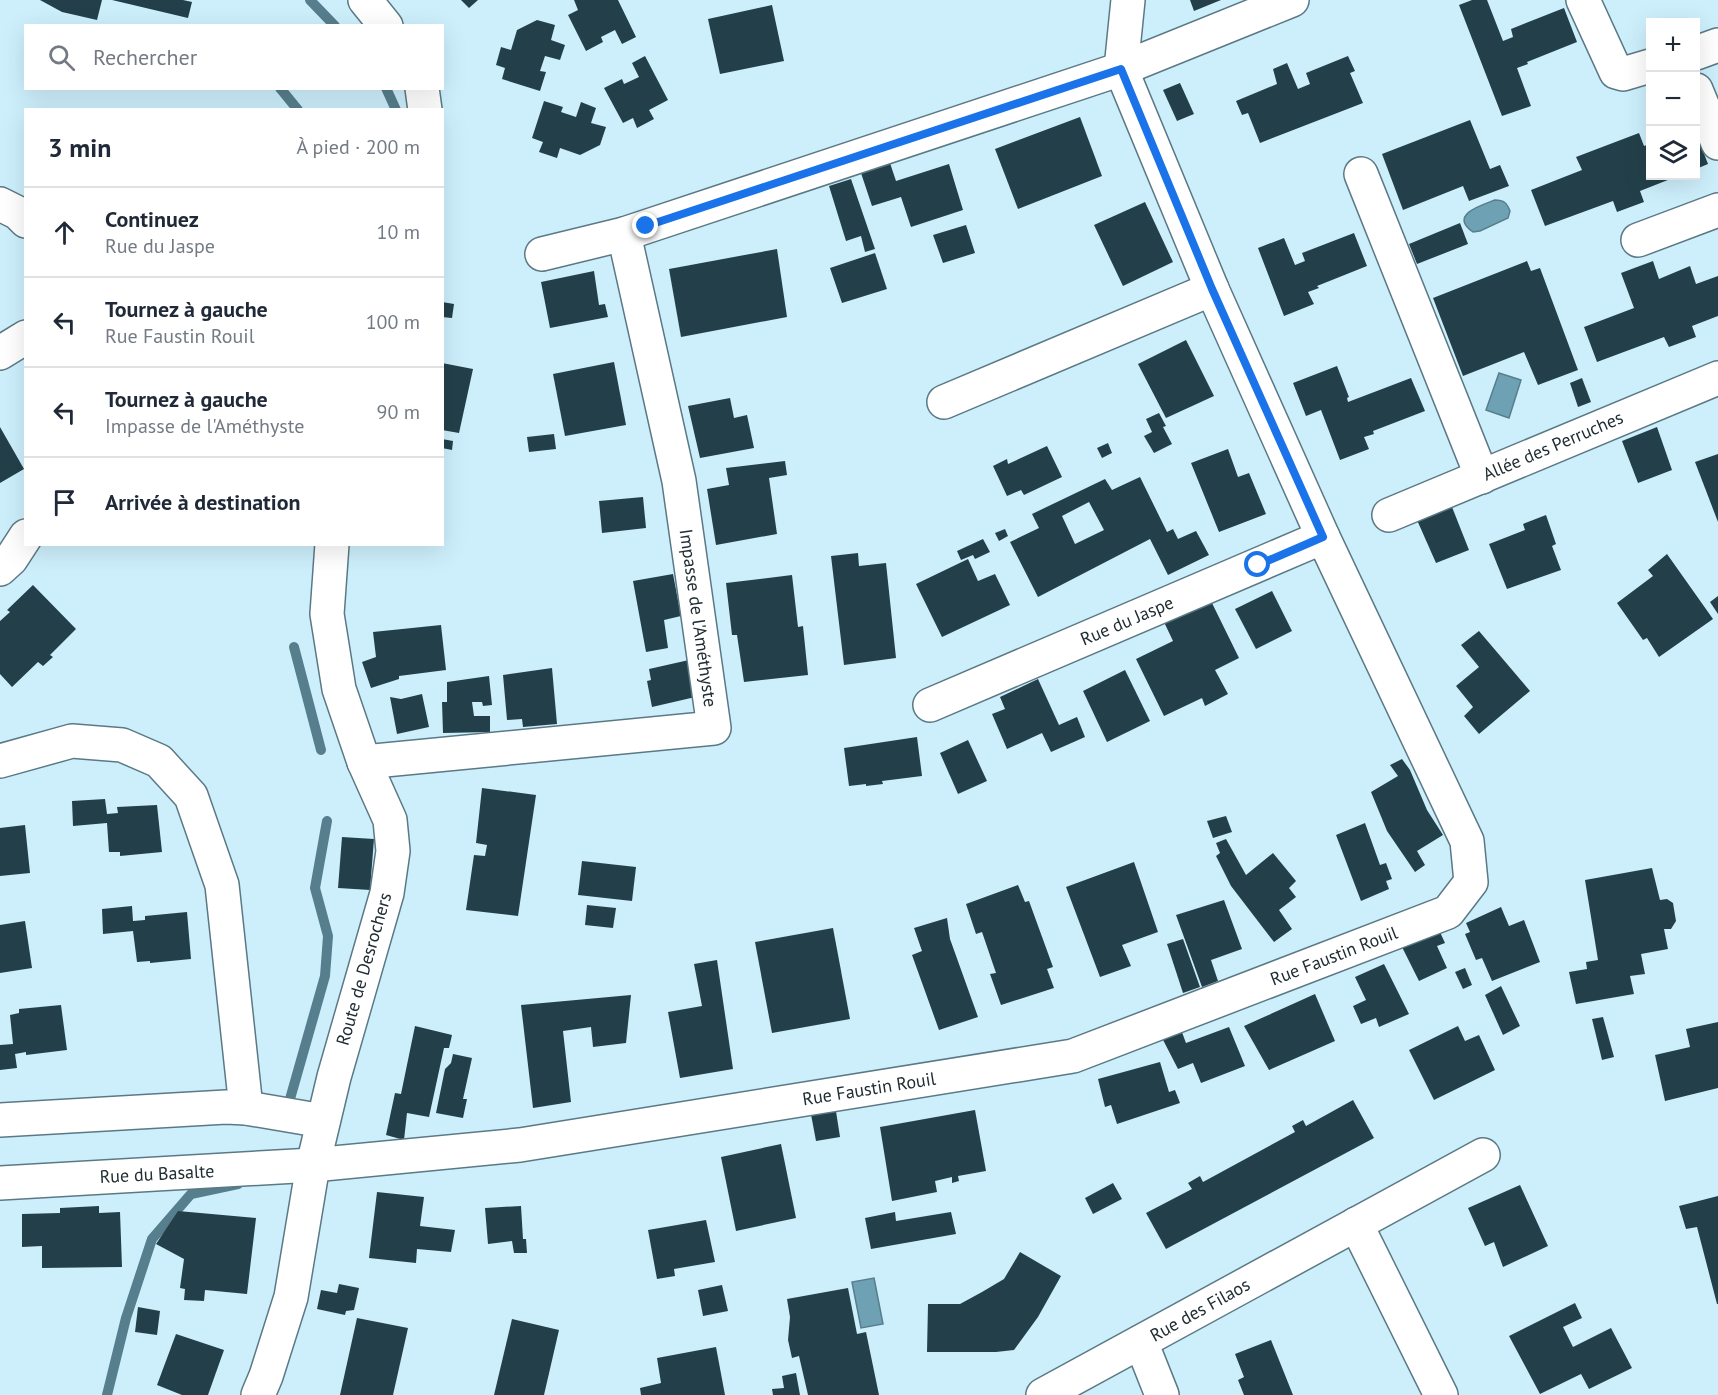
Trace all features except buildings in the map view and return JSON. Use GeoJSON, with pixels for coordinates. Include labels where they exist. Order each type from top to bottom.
{"type":"FeatureCollection","features":[{"type":"Feature","properties":{"kind":"street"},"geometry":{"type":"LineString","coordinates":[[365,0],[384,24]]}},
{"type":"Feature","properties":{"kind":"street"},"geometry":{"type":"LineString","coordinates":[[1121,69],[1128,0]]}},
{"type":"Feature","properties":{"kind":"street"},"geometry":{"type":"LineString","coordinates":[[542,254],[624,234],[1121,69],[1292,0]]}},
{"type":"Feature","properties":{"kind":"street"},"geometry":{"type":"LineString","coordinates":[[1583,0],[1616,72],[1623,74],[1646,67]]}},
{"type":"Feature","properties":{"kind":"street"},"geometry":{"type":"LineString","coordinates":[[1700,51],[1718,45]]}},
{"type":"Feature","properties":{"kind":"street","name":"Rue Faustin Rouil"},"geometry":{"type":"LineString","coordinates":[[313,1165],[520,1145],[1073,1056],[1448,912],[1471,882],[1467,841],[1323,537],[1212,289],[1121,69]]}},
{"type":"Feature","properties":{"kind":"street"},"geometry":{"type":"LineString","coordinates":[[422,90],[425,108]]}},
{"type":"Feature","properties":{"kind":"street"},"geometry":{"type":"LineString","coordinates":[[1700,101],[1718,142]]}},
{"type":"Feature","properties":{"kind":"street"},"geometry":{"type":"LineString","coordinates":[[1361,174],[1482,477]]}},
{"type":"Feature","properties":{"kind":"street"},"geometry":{"type":"LineString","coordinates":[[0,204],[18,213],[24,219]]}},
{"type":"Feature","properties":{"kind":"street"},"geometry":{"type":"LineString","coordinates":[[1638,240],[1718,210]]}},
{"type":"Feature","properties":{"kind":"street","name":"Impasse de l'Améthyste"},"geometry":{"type":"LineString","coordinates":[[364,762],[714,728],[679,481],[624,234]]}},
{"type":"Feature","properties":{"kind":"street"},"geometry":{"type":"LineString","coordinates":[[944,402],[1212,289]]}},
{"type":"Feature","properties":{"kind":"street"},"geometry":{"type":"LineString","coordinates":[[0,353],[24,338]]}},
{"type":"Feature","properties":{"kind":"street","name":"Allée des Perruches"},"geometry":{"type":"LineString","coordinates":[[1389,516],[1718,378]]}},
{"type":"Feature","properties":{"kind":"street","name":"Rue du Jaspe"},"geometry":{"type":"LineString","coordinates":[[930,705],[1323,537]]}},
{"type":"Feature","properties":{"kind":"street"},"geometry":{"type":"LineString","coordinates":[[0,569],[11,559],[24,539]]}},
{"type":"Feature","properties":{"kind":"street","name":"Route de Desrochers"},"geometry":{"type":"LineString","coordinates":[[258,1395],[291,1297],[313,1165],[323,1121],[387,894],[393,851],[390,820],[364,762],[339,689],[327,614],[332,546]]}},
{"type":"Feature","properties":{"kind":"street"},"geometry":{"type":"LineString","coordinates":[[0,761],[72,741],[122,745],[159,762],[191,796],[222,885],[246,1108]]}},
{"type":"Feature","properties":{"kind":"street"},"geometry":{"type":"LineString","coordinates":[[0,1120],[226,1107],[246,1108],[323,1121]]}},
{"type":"Feature","properties":{"kind":"street","name":"Rue des Filaos"},"geometry":{"type":"LineString","coordinates":[[1043,1395],[1483,1155]]}},
{"type":"Feature","properties":{"kind":"street","name":"Rue du Basalte"},"geometry":{"type":"LineString","coordinates":[[0,1183],[313,1165]]}},
{"type":"Feature","properties":{"kind":"street"},"geometry":{"type":"LineString","coordinates":[[1356,1224],[1441,1395]]}},
{"type":"Feature","properties":{"kind":"street"},"geometry":{"type":"LineString","coordinates":[[1141,1342],[1162,1395]]}},
{"type":"Feature","properties":{"kind":"water"},"geometry":{"type":"Polygon","coordinates":[[[1495,200],[1506,204],[1510,211],[1508,218],[1480,231],[1473,232],[1466,226],[1464,221],[1470,212],[1495,200]]]}},
{"type":"Feature","properties":{"kind":"water"},"geometry":{"type":"Polygon","coordinates":[[[1499,373],[1521,380],[1509,418],[1486,410],[1499,373]]]}},
{"type":"Feature","properties":{"kind":"water"},"geometry":{"type":"Polygon","coordinates":[[[874,1278],[883,1324],[861,1328],[852,1282],[874,1278]]]}},
{"type":"Feature","properties":{"kind":"waterway"},"geometry":{"type":"LineString","coordinates":[[310,0],[333,24]]}},
{"type":"Feature","properties":{"kind":"waterway"},"geometry":{"type":"LineString","coordinates":[[282,90],[296,108]]}},
{"type":"Feature","properties":{"kind":"waterway"},"geometry":{"type":"LineString","coordinates":[[387,90],[395,108]]}},
{"type":"Feature","properties":{"kind":"waterway"},"geometry":{"type":"LineString","coordinates":[[294,647],[321,750]]}},
{"type":"Feature","properties":{"kind":"waterway"},"geometry":{"type":"LineString","coordinates":[[290,1099],[325,976],[328,936],[315,888],[327,821]]}},
{"type":"Feature","properties":{"kind":"waterway"},"geometry":{"type":"LineString","coordinates":[[107,1395],[126,1318],[152,1239],[191,1194],[238,1184]]}},
{"type":"Feature","properties":{"kind":"route"},"geometry":{"type":"LineString","coordinates":[[646,226],[1121,69],[1212,289],[1323,537],[1258,565]]}}]}
